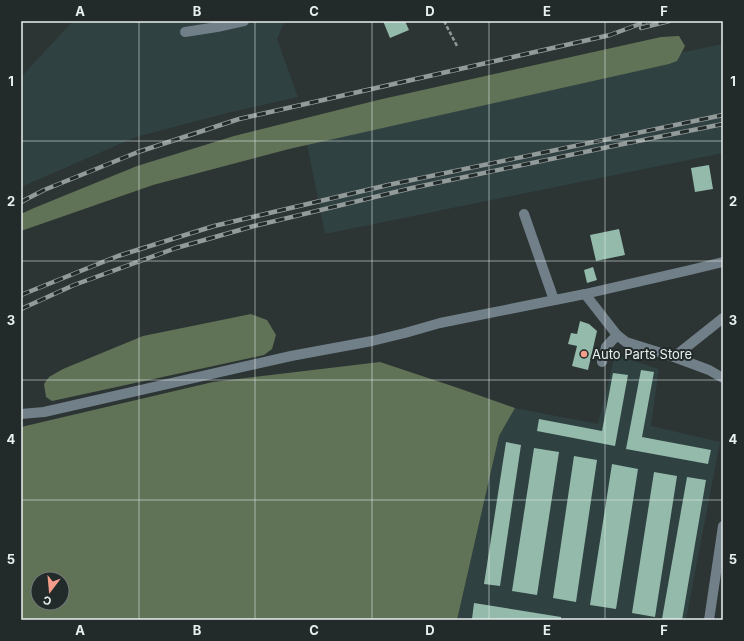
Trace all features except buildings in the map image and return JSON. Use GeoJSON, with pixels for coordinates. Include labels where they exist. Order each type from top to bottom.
{"type":"FeatureCollection","features":[{"type":"Feature","properties":{"kind":"street"},"geometry":{"type":"LineString","coordinates":[[185,32],[244,21]]}},
{"type":"Feature","properties":{"kind":"street"},"geometry":{"type":"LineString","coordinates":[[524,214],[554,300]]}},
{"type":"Feature","properties":{"kind":"street"},"geometry":{"type":"LineString","coordinates":[[21,414],[44,412],[292,356],[398,335],[440,323],[585,294],[723,262]]}},
{"type":"Feature","properties":{"kind":"street"},"geometry":{"type":"LineString","coordinates":[[585,294],[617,335],[626,342],[709,370],[723,378]]}},
{"type":"Feature","properties":{"kind":"street"},"geometry":{"type":"LineString","coordinates":[[674,358],[723,318]]}},
{"type":"Feature","properties":{"kind":"street"},"geometry":{"type":"LineString","coordinates":[[602,362],[606,347],[617,335]]}},
{"type":"Feature","properties":{"kind":"street"},"geometry":{"type":"LineString","coordinates":[[709,620],[721,561],[723,526]]}},
{"type":"Feature","properties":{"kind":"path"},"geometry":{"type":"LineString","coordinates":[[444,21],[457,46]]}},
{"type":"Feature","properties":{"kind":"shaded area"},"geometry":{"type":"Polygon","coordinates":[[[73,21],[285,21],[277,39],[298,97],[227,113],[136,137],[21,187],[21,77],[73,21]]]}},
{"type":"Feature","properties":{"kind":"shaded area"},"geometry":{"type":"Polygon","coordinates":[[[723,44],[723,153],[325,234],[304,129],[723,44]]]}},
{"type":"Feature","properties":{"kind":"shaded area"},"geometry":{"type":"Polygon","coordinates":[[[615,355],[659,369],[651,426],[720,442],[686,620],[457,620],[499,436],[515,408],[598,424],[615,355]]]}},
{"type":"Feature","properties":{"kind":"green space"},"geometry":{"type":"Polygon","coordinates":[[[679,36],[685,46],[677,61],[669,64],[289,149],[153,185],[21,231],[21,214],[34,208],[137,166],[234,136],[378,100],[661,37],[679,36]]]}},
{"type":"Feature","properties":{"kind":"green space"},"geometry":{"type":"Polygon","coordinates":[[[251,314],[267,320],[276,335],[272,349],[264,355],[52,401],[46,397],[44,384],[49,377],[63,369],[143,336],[251,314]]]}},
{"type":"Feature","properties":{"kind":"green space"},"geometry":{"type":"Polygon","coordinates":[[[380,362],[515,408],[499,436],[457,620],[21,620],[21,427],[213,382],[380,362]]]}},
{"type":"Feature","properties":{"kind":"railway"},"geometry":{"type":"LineString","coordinates":[[21,202],[44,190],[138,152],[239,119],[610,35],[648,21]]}},
{"type":"Feature","properties":{"kind":"railway"},"geometry":{"type":"LineString","coordinates":[[641,28],[669,21]]}},
{"type":"Feature","properties":{"kind":"railway"},"geometry":{"type":"LineString","coordinates":[[21,295],[118,256],[214,226],[388,185],[723,115]]}},
{"type":"Feature","properties":{"kind":"railway"},"geometry":{"type":"LineString","coordinates":[[21,309],[74,285],[176,248],[254,226],[412,188],[723,124]]}},
{"type":"Feature","properties":{"kind":"place","name":"Auto Parts Store"},"geometry":{"type":"Point","coordinates":[584,354]}}]}
